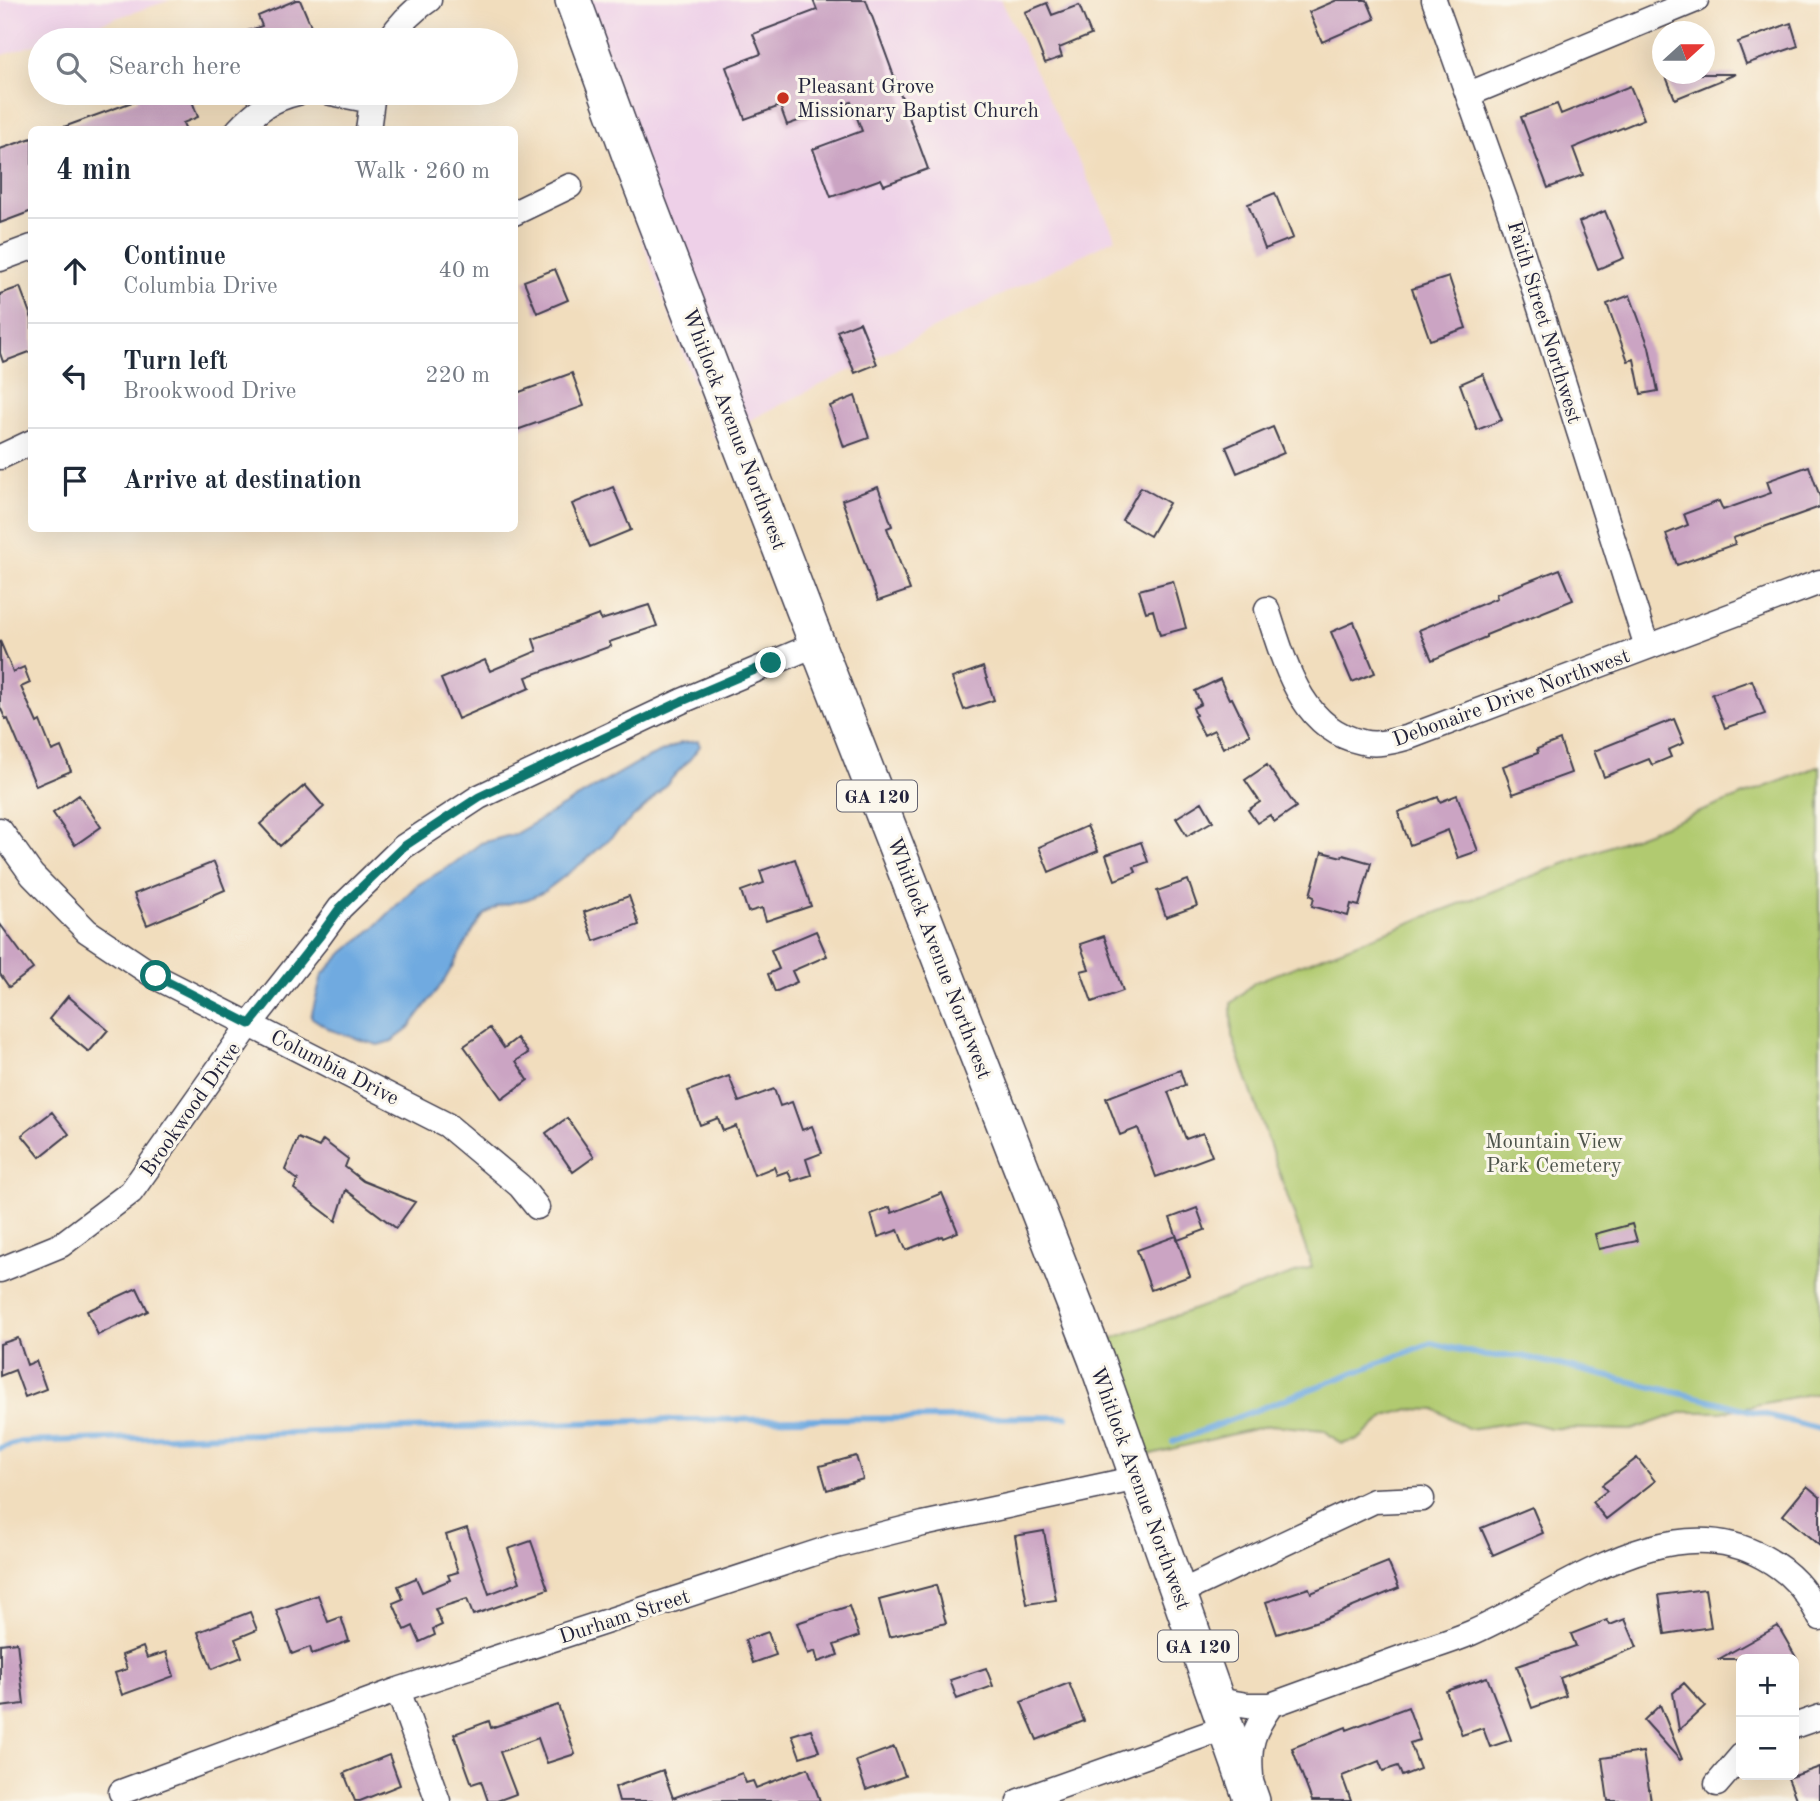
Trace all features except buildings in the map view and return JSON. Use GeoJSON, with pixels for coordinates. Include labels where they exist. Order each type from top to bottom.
{"type":"FeatureCollection","features":[{"type":"Feature","properties":{"kind":"highway","name":"Whitlock Avenue Northwest"},"geometry":{"type":"LineString","coordinates":[[573,0],[817,644],[1096,1359],[1253,1801]]}},
{"type":"Feature","properties":{"kind":"street"},"geometry":{"type":"LineString","coordinates":[[396,28],[415,9],[429,0]]}},
{"type":"Feature","properties":{"kind":"street","name":"Faith Street Northwest"},"geometry":{"type":"LineString","coordinates":[[1434,0],[1510,213],[1647,648]]}},
{"type":"Feature","properties":{"kind":"street"},"geometry":{"type":"LineString","coordinates":[[1469,94],[1696,0]]}},
{"type":"Feature","properties":{"kind":"street"},"geometry":{"type":"LineString","coordinates":[[243,126],[265,105]]}},
{"type":"Feature","properties":{"kind":"street"},"geometry":{"type":"LineString","coordinates":[[368,126],[371,105]]}},
{"type":"Feature","properties":{"kind":"street"},"geometry":{"type":"LineString","coordinates":[[518,211],[570,186]]}},
{"type":"Feature","properties":{"kind":"street"},"geometry":{"type":"LineString","coordinates":[[0,259],[28,248]]}},
{"type":"Feature","properties":{"kind":"street"},"geometry":{"type":"LineString","coordinates":[[0,457],[28,444]]}},
{"type":"Feature","properties":{"kind":"street","name":"Debonaire Drive Northwest"},"geometry":{"type":"LineString","coordinates":[[1267,609],[1291,679],[1321,721],[1342,736],[1363,743],[1386,743],[1409,737],[1820,582]]}},
{"type":"Feature","properties":{"kind":"street","name":"Brookwood Drive"},"geometry":{"type":"LineString","coordinates":[[0,1270],[61,1245],[131,1192],[250,1024],[340,908],[403,847],[479,797],[682,701],[817,644]]}},
{"type":"Feature","properties":{"kind":"street","name":"Columbia Drive"},"geometry":{"type":"LineString","coordinates":[[0,830],[32,875],[87,931],[156,976],[447,1125],[520,1186],[537,1207]]}},
{"type":"Feature","properties":{"kind":"street","name":"Durham Street"},"geometry":{"type":"LineString","coordinates":[[121,1792],[398,1690],[836,1546],[936,1521],[1138,1478]]}},
{"type":"Feature","properties":{"kind":"street"},"geometry":{"type":"LineString","coordinates":[[1179,1593],[1374,1501],[1422,1499]]}},
{"type":"Feature","properties":{"kind":"street"},"geometry":{"type":"LineString","coordinates":[[1019,1801],[1222,1713],[1247,1705],[1271,1705],[1471,1633],[1584,1573],[1633,1553],[1677,1543],[1701,1541],[1741,1547],[1777,1565],[1797,1581],[1820,1618]]}},
{"type":"Feature","properties":{"kind":"street"},"geometry":{"type":"LineString","coordinates":[[398,1690],[438,1801]]}},
{"type":"Feature","properties":{"kind":"street"},"geometry":{"type":"LineString","coordinates":[[1253,1801],[1251,1744],[1255,1731],[1271,1705]]}},
{"type":"Feature","properties":{"kind":"street"},"geometry":{"type":"LineString","coordinates":[[1799,1724],[1820,1717]]}},
{"type":"Feature","properties":{"kind":"street"},"geometry":{"type":"LineString","coordinates":[[1717,1784],[1736,1762]]}},
{"type":"Feature","properties":{"kind":"shaded area"},"geometry":{"type":"Polygon","coordinates":[[[0,0],[171,0],[86,28],[28,28],[28,47],[0,56],[0,0]]]}},
{"type":"Feature","properties":{"kind":"shaded area"},"geometry":{"type":"Polygon","coordinates":[[[555,0],[1001,0],[1116,238],[714,438],[555,0]]]}},
{"type":"Feature","properties":{"kind":"green space","name":"Mountain View Park Cemetery"},"geometry":{"type":"Polygon","coordinates":[[[1820,766],[1820,1392],[1721,1412],[1683,1412],[1632,1430],[1550,1428],[1523,1421],[1469,1429],[1436,1410],[1410,1409],[1386,1416],[1358,1440],[1341,1444],[1324,1430],[1270,1425],[1147,1455],[1105,1341],[1312,1267],[1232,1036],[1231,1003],[1255,982],[1820,766]]]}},
{"type":"Feature","properties":{"kind":"water"},"geometry":{"type":"Polygon","coordinates":[[[698,741],[700,746],[690,759],[647,805],[587,859],[544,892],[498,906],[484,915],[444,981],[407,1030],[392,1041],[378,1045],[331,1030],[311,1017],[322,975],[416,886],[481,843],[515,834],[639,762],[681,743],[698,741]]]}},
{"type":"Feature","properties":{"kind":"waterway"},"geometry":{"type":"LineString","coordinates":[[1173,1442],[1431,1343],[1486,1356],[1521,1356],[1820,1429]]}},
{"type":"Feature","properties":{"kind":"waterway"},"geometry":{"type":"LineString","coordinates":[[0,1448],[20,1442],[668,1420],[1067,1417]]}},
{"type":"Feature","properties":{"kind":"place","name":"Pleasant Grove Missionary Baptist Church"},"geometry":{"type":"Point","coordinates":[783,98]}},
{"type":"Feature","properties":{"kind":"route"},"geometry":{"type":"LineString","coordinates":[[156,976],[250,1024],[340,908],[403,847],[479,797],[682,701],[771,663]]}}]}
